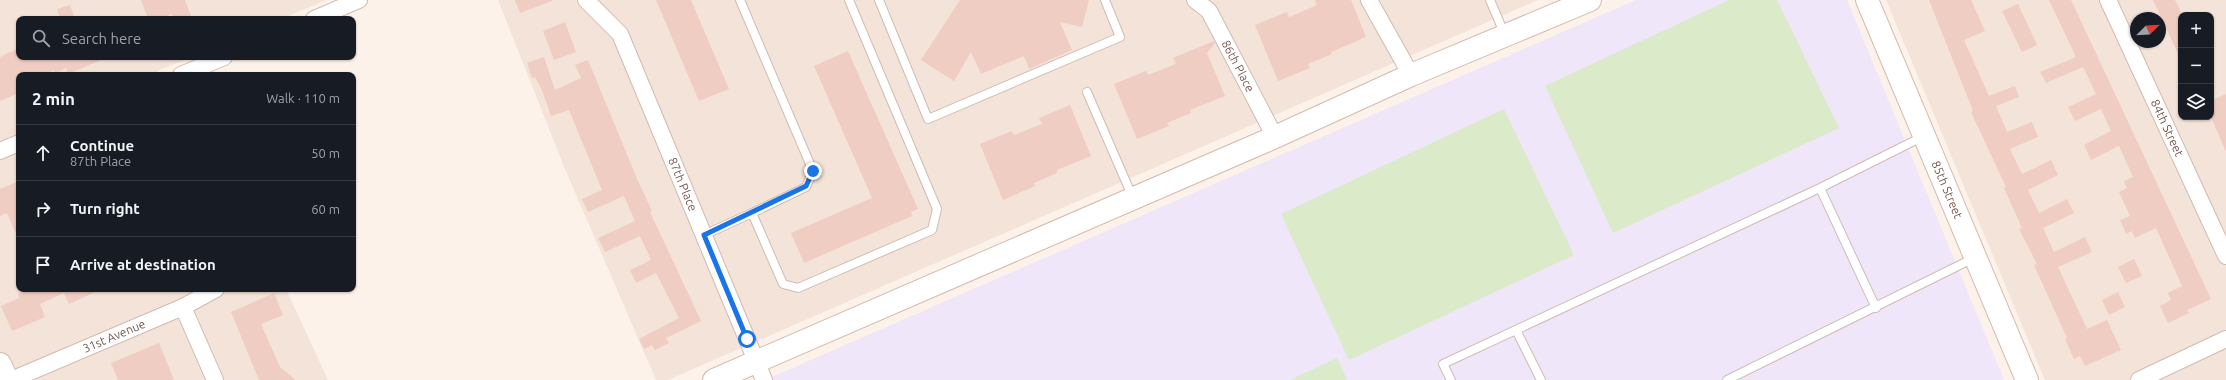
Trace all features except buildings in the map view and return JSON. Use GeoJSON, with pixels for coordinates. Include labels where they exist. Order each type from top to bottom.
{"type":"FeatureCollection","features":[{"type":"Feature","properties":{"kind":"street"},"geometry":{"type":"LineString","coordinates":[[321,16],[359,0]]}},
{"type":"Feature","properties":{"kind":"street","name":"87th Place"},"geometry":{"type":"LineString","coordinates":[[586,0],[620,34],[760,371]]}},
{"type":"Feature","properties":{"kind":"street","name":"86th Place"},"geometry":{"type":"LineString","coordinates":[[1195,0],[1209,10],[1275,137]]}},
{"type":"Feature","properties":{"kind":"street"},"geometry":{"type":"LineString","coordinates":[[1369,0],[1411,75]]}},
{"type":"Feature","properties":{"kind":"street"},"geometry":{"type":"LineString","coordinates":[[714,380],[760,371],[1133,198],[1275,137],[1411,75],[1590,0]]}},
{"type":"Feature","properties":{"kind":"street","name":"85th Street"},"geometry":{"type":"LineString","coordinates":[[1867,0],[2027,380]]}},
{"type":"Feature","properties":{"kind":"street","name":"84th Street"},"geometry":{"type":"LineString","coordinates":[[2108,0],[2226,256]]}},
{"type":"Feature","properties":{"kind":"street"},"geometry":{"type":"LineString","coordinates":[[188,72],[217,60]]}},
{"type":"Feature","properties":{"kind":"street"},"geometry":{"type":"LineString","coordinates":[[0,151],[16,144]]}},
{"type":"Feature","properties":{"kind":"street","name":"31st Avenue"},"geometry":{"type":"LineString","coordinates":[[11,380],[183,307],[210,292]]}},
{"type":"Feature","properties":{"kind":"street"},"geometry":{"type":"LineString","coordinates":[[183,307],[215,380]]}},
{"type":"Feature","properties":{"kind":"street"},"geometry":{"type":"LineString","coordinates":[[2139,380],[2226,339]]}},
{"type":"Feature","properties":{"kind":"street"},"geometry":{"type":"LineString","coordinates":[[0,364],[7,380]]}},
{"type":"Feature","properties":{"kind":"lane"},"geometry":{"type":"LineString","coordinates":[[704,235],[806,186],[813,171],[740,0]]}},
{"type":"Feature","properties":{"kind":"lane"},"geometry":{"type":"LineString","coordinates":[[752,213],[783,284],[798,288],[932,230],[937,209],[848,0]]}},
{"type":"Feature","properties":{"kind":"lane"},"geometry":{"type":"LineString","coordinates":[[879,0],[928,119],[1120,37],[1105,0]]}},
{"type":"Feature","properties":{"kind":"lane"},"geometry":{"type":"LineString","coordinates":[[1490,0],[1505,36]]}},
{"type":"Feature","properties":{"kind":"lane"},"geometry":{"type":"LineString","coordinates":[[1087,92],[1133,198]]}},
{"type":"Feature","properties":{"kind":"lane"},"geometry":{"type":"LineString","coordinates":[[1451,380],[1443,364],[1820,188],[1924,136]]}},
{"type":"Feature","properties":{"kind":"lane"},"geometry":{"type":"LineString","coordinates":[[1820,188],[1876,308]]}},
{"type":"Feature","properties":{"kind":"lane"},"geometry":{"type":"LineString","coordinates":[[1727,380],[1975,258]]}},
{"type":"Feature","properties":{"kind":"lane"},"geometry":{"type":"LineString","coordinates":[[1516,330],[1541,380]]}},
{"type":"Feature","properties":{"kind":"shaded area"},"geometry":{"type":"Polygon","coordinates":[[[0,0],[326,0],[288,16],[16,16],[16,60],[184,60],[158,72],[16,72],[16,292],[287,292],[328,380],[0,380],[0,0]]]}},
{"type":"Feature","properties":{"kind":"shaded area"},"geometry":{"type":"Polygon","coordinates":[[[498,0],[1538,0],[668,380],[656,380],[565,169],[498,0]]]}},
{"type":"Feature","properties":{"kind":"shaded area"},"geometry":{"type":"Polygon","coordinates":[[[1636,0],[1847,0],[2004,380],[765,380],[1636,0]]]}},
{"type":"Feature","properties":{"kind":"shaded area"},"geometry":{"type":"Polygon","coordinates":[[[1886,0],[2226,0],[2226,380],[2045,380],[1886,0]]]}},
{"type":"Feature","properties":{"kind":"green space"},"geometry":{"type":"Polygon","coordinates":[[[1729,0],[1777,0],[1839,128],[1613,233],[1545,86],[1729,0]]]}},
{"type":"Feature","properties":{"kind":"green space"},"geometry":{"type":"Polygon","coordinates":[[[1504,109],[1574,255],[1349,360],[1281,214],[1504,109]]]}},
{"type":"Feature","properties":{"kind":"green space"},"geometry":{"type":"Polygon","coordinates":[[[1337,358],[1347,380],[1290,380],[1337,358]]]}},
{"type":"Feature","properties":{"kind":"route"},"geometry":{"type":"LineString","coordinates":[[747,339],[704,235],[806,186],[813,171]]}}]}
